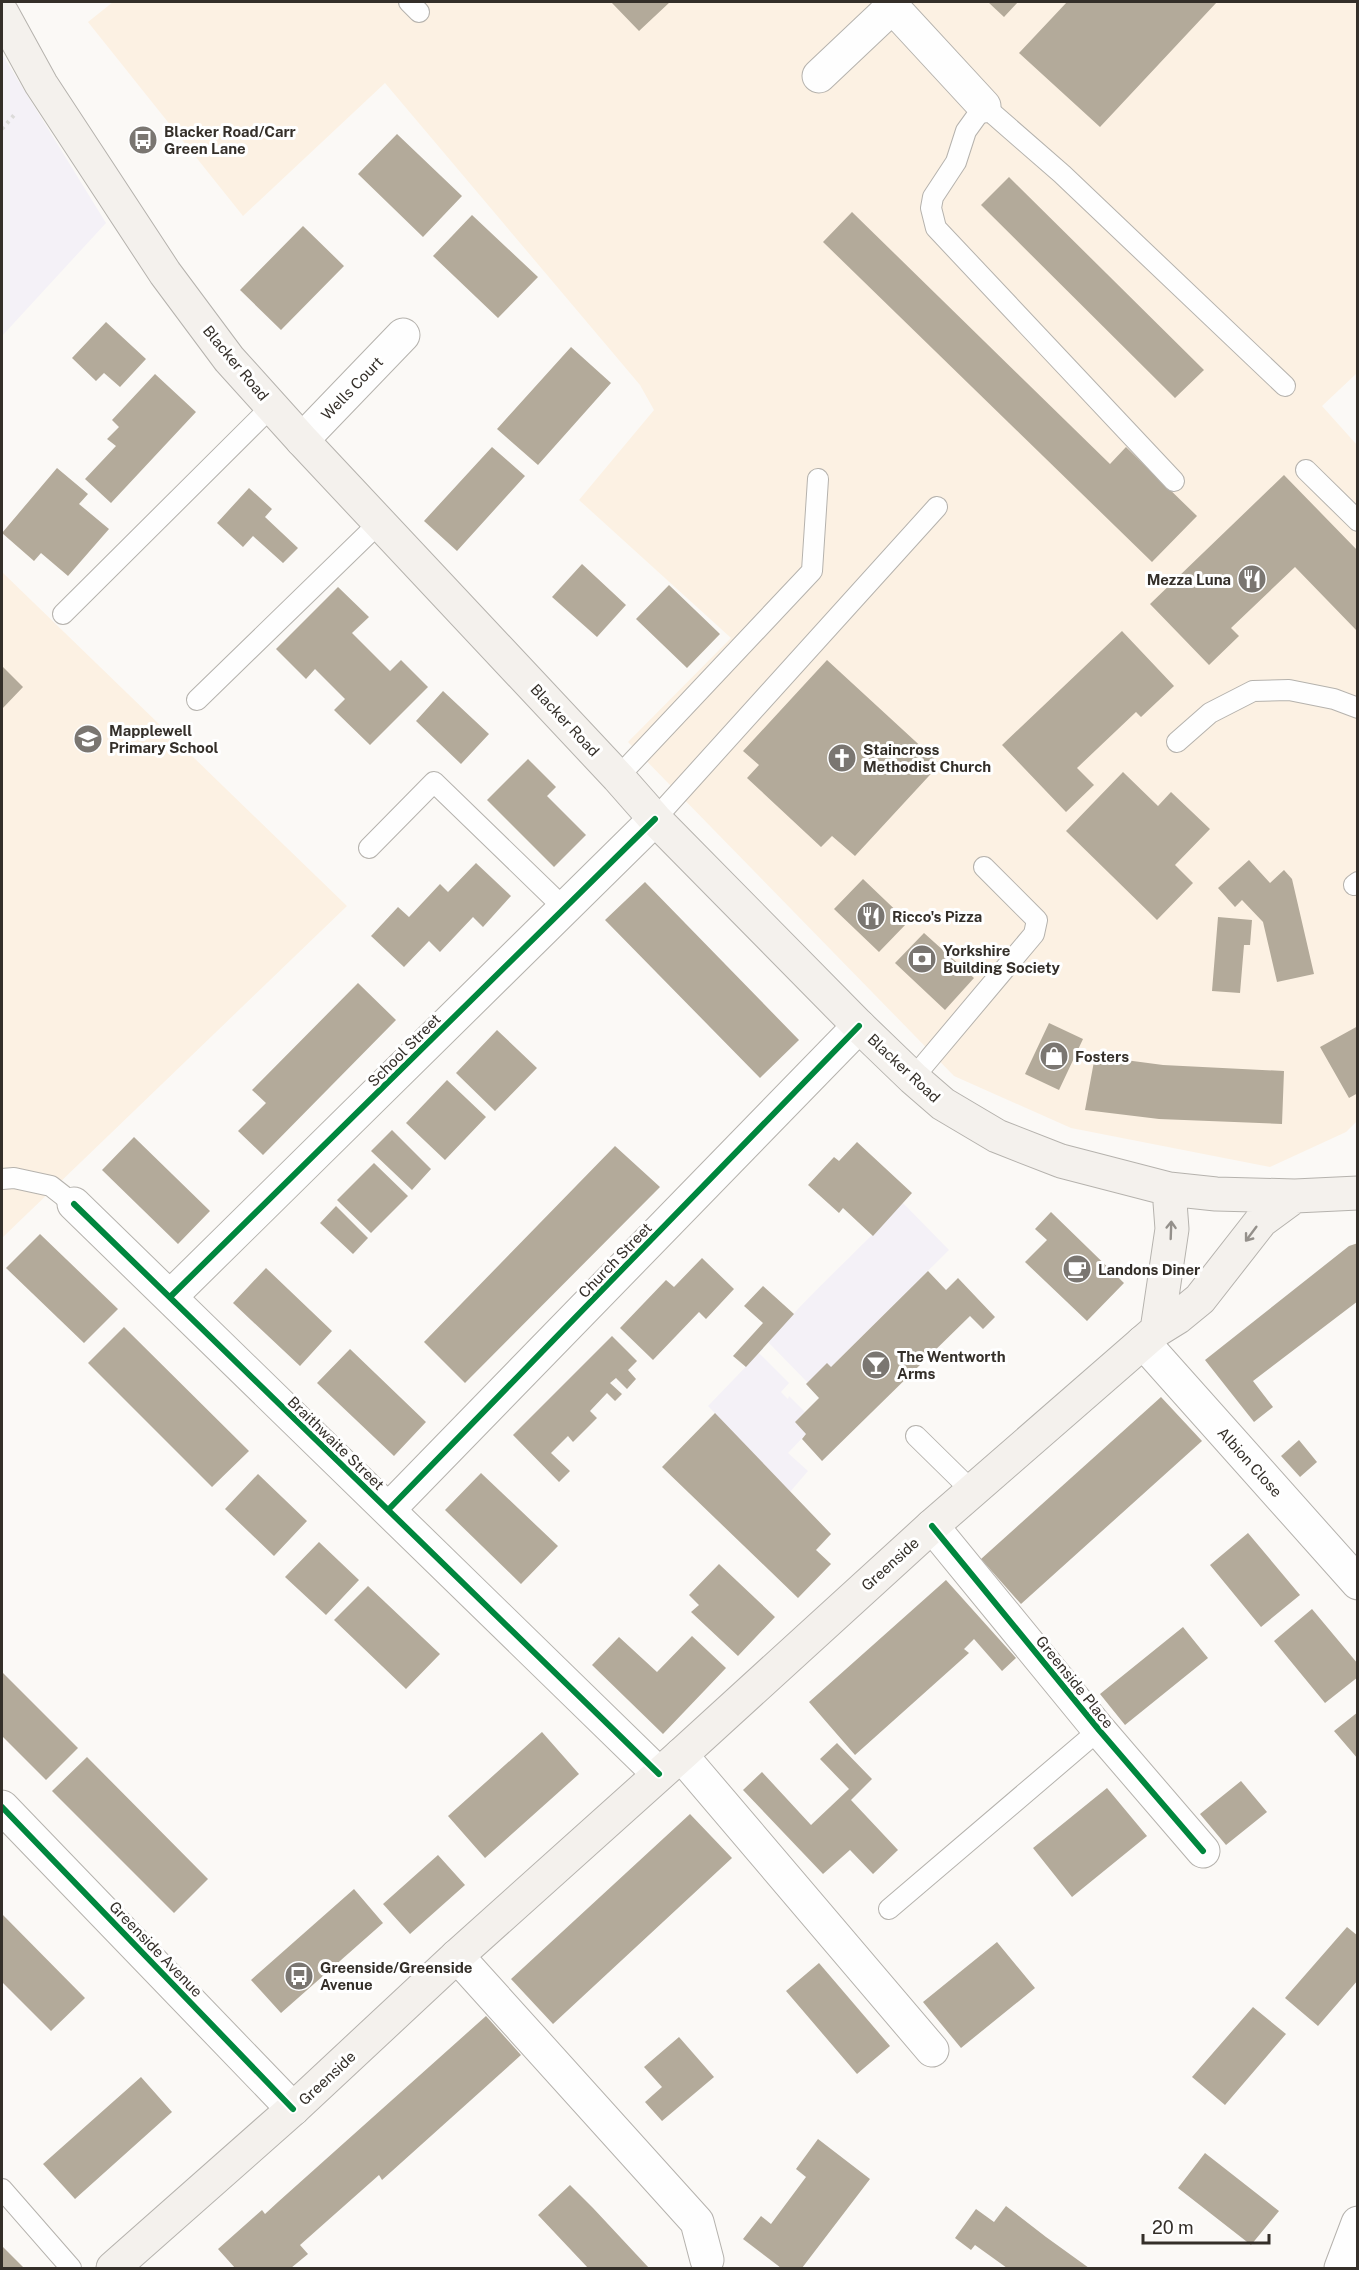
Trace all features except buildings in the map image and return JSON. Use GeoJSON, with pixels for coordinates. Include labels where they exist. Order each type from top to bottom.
{"type":"FeatureCollection","features":[{"type":"Feature","properties":{"kind":"main road","name":"Blacker Road"},"geometry":{"type":"LineString","coordinates":[[2,13],[41,84],[165,273],[229,359],[655,819],[913,1078],[943,1104],[997,1136],[1061,1161],[1169,1189],[1216,1194],[1295,1196],[1358,1193]]}},
{"type":"Feature","properties":{"kind":"main road"},"geometry":{"type":"LineString","coordinates":[[1150,1336],[1172,1228],[1169,1189]]}},
{"type":"Feature","properties":{"kind":"main road","name":"Greenside"},"geometry":{"type":"LineString","coordinates":[[113,2268],[293,2109],[457,1956],[932,1526],[1150,1336],[1200,1299],[1261,1221],[1295,1196]]}},
{"type":"Feature","properties":{"kind":"street"},"geometry":{"type":"LineString","coordinates":[[819,76],[890,4],[984,106]]}},
{"type":"Feature","properties":{"kind":"street","name":"Wells Court"},"geometry":{"type":"LineString","coordinates":[[302,440],[403,335]]}},
{"type":"Feature","properties":{"kind":"street","name":"School Street"},"geometry":{"type":"LineString","coordinates":[[170,1297],[655,819]]}},
{"type":"Feature","properties":{"kind":"street","name":"Church Street"},"geometry":{"type":"LineString","coordinates":[[388,1510],[859,1026]]}},
{"type":"Feature","properties":{"kind":"street","name":"Braithwaite Street"},"geometry":{"type":"LineString","coordinates":[[74,1204],[388,1510],[670,1765]]}},
{"type":"Feature","properties":{"kind":"street","name":"Albion Close"},"geometry":{"type":"LineString","coordinates":[[1150,1336],[1358,1583]]}},
{"type":"Feature","properties":{"kind":"street","name":"Greenside Place"},"geometry":{"type":"LineString","coordinates":[[932,1526],[1099,1730],[1203,1851]]}},
{"type":"Feature","properties":{"kind":"street"},"geometry":{"type":"LineString","coordinates":[[670,1765],[932,2050]]}},
{"type":"Feature","properties":{"kind":"street","name":"Greenside Avenue"},"geometry":{"type":"LineString","coordinates":[[2,1807],[293,2109]]}},
{"type":"Feature","properties":{"kind":"street"},"geometry":{"type":"LineString","coordinates":[[457,1956],[697,2223],[707,2260]]}},
{"type":"Feature","properties":{"kind":"street"},"geometry":{"type":"LineString","coordinates":[[1341,2268],[1358,2223]]}},
{"type":"Feature","properties":{"kind":"lane"},"geometry":{"type":"LineString","coordinates":[[1174,481],[936,228],[931,208],[933,198],[956,162],[966,131],[984,106],[1062,174],[1285,386]]}},
{"type":"Feature","properties":{"kind":"lane"},"geometry":{"type":"LineString","coordinates":[[63,614],[272,406]]}},
{"type":"Feature","properties":{"kind":"lane"},"geometry":{"type":"LineString","coordinates":[[1306,470],[1358,521]]}},
{"type":"Feature","properties":{"kind":"lane"},"geometry":{"type":"LineString","coordinates":[[618,777],[812,571],[818,479]]}},
{"type":"Feature","properties":{"kind":"lane"},"geometry":{"type":"LineString","coordinates":[[655,819],[937,507]]}},
{"type":"Feature","properties":{"kind":"lane"},"geometry":{"type":"LineString","coordinates":[[197,700],[379,523]]}},
{"type":"Feature","properties":{"kind":"lane"},"geometry":{"type":"LineString","coordinates":[[1177,742],[1210,713],[1253,691],[1289,690],[1335,699],[1358,708]]}},
{"type":"Feature","properties":{"kind":"lane"},"geometry":{"type":"LineString","coordinates":[[369,848],[434,782],[564,908]]}},
{"type":"Feature","properties":{"kind":"lane"},"geometry":{"type":"LineString","coordinates":[[913,1078],[1034,934],[1037,920],[984,867]]}},
{"type":"Feature","properties":{"kind":"lane"},"geometry":{"type":"LineString","coordinates":[[2,1179],[14,1178],[51,1186],[74,1204]]}},
{"type":"Feature","properties":{"kind":"lane"},"geometry":{"type":"LineString","coordinates":[[915,1436],[972,1491]]}},
{"type":"Feature","properties":{"kind":"lane"},"geometry":{"type":"LineString","coordinates":[[889,1910],[1099,1730]]}},
{"type":"Feature","properties":{"kind":"lane"},"geometry":{"type":"LineString","coordinates":[[2,2189],[71,2268]]}},
{"type":"Feature","properties":{"kind":"shaded area"},"geometry":{"type":"Polygon","coordinates":[[[113,2],[1357,2],[1357,373],[1322,406],[1357,445],[1357,1121],[1346,1132],[1270,1167],[1071,1128],[954,1076],[628,742],[731,638],[579,500],[654,410],[640,385],[385,83],[243,216],[88,22],[113,2]]]}},
{"type":"Feature","properties":{"kind":"shaded area"},"geometry":{"type":"Polygon","coordinates":[[[2,54],[106,223],[2,336],[2,54]]]}},
{"type":"Feature","properties":{"kind":"shaded area","name":"Mapplewell Primary School"},"geometry":{"type":"Polygon","coordinates":[[[2,572],[347,906],[2,1238],[2,572]]]}},
{"type":"Feature","properties":{"kind":"shaded area"},"geometry":{"type":"Polygon","coordinates":[[[903,1203],[949,1250],[831,1367],[808,1383],[768,1342],[903,1203]]]}},
{"type":"Feature","properties":{"kind":"shaded area"},"geometry":{"type":"Polygon","coordinates":[[[759,1353],[789,1383],[781,1392],[788,1399],[789,1396],[805,1412],[795,1422],[806,1434],[788,1453],[808,1471],[790,1492],[708,1406],[759,1353]]]}},
{"type":"Feature","properties":{"kind":"cycle path"},"geometry":{"type":"LineString","coordinates":[[170,1297],[655,819]]}},
{"type":"Feature","properties":{"kind":"cycle path"},"geometry":{"type":"LineString","coordinates":[[388,1510],[859,1026]]}},
{"type":"Feature","properties":{"kind":"cycle path"},"geometry":{"type":"LineString","coordinates":[[74,1204],[659,1774]]}},
{"type":"Feature","properties":{"kind":"cycle path"},"geometry":{"type":"LineString","coordinates":[[932,1526],[1099,1730],[1203,1851]]}},
{"type":"Feature","properties":{"kind":"cycle path"},"geometry":{"type":"LineString","coordinates":[[2,1807],[293,2109]]}},
{"type":"Feature","properties":{"kind":"place","name":"Blacker Road/Carr Green Lane"},"geometry":{"type":"Point","coordinates":[143,140]}},
{"type":"Feature","properties":{"kind":"place","name":"Mezza Luna"},"geometry":{"type":"Point","coordinates":[1252,579]}},
{"type":"Feature","properties":{"kind":"place","name":"Mapplewell Primary School"},"geometry":{"type":"Point","coordinates":[88,739]}},
{"type":"Feature","properties":{"kind":"place","name":"Staincross Methodist Church"},"geometry":{"type":"Point","coordinates":[842,758]}},
{"type":"Feature","properties":{"kind":"place","name":"Ricco's Pizza"},"geometry":{"type":"Point","coordinates":[871,916]}},
{"type":"Feature","properties":{"kind":"place","name":"Yorkshire Building Society"},"geometry":{"type":"Point","coordinates":[922,959]}},
{"type":"Feature","properties":{"kind":"place","name":"Fosters"},"geometry":{"type":"Point","coordinates":[1054,1056]}},
{"type":"Feature","properties":{"kind":"place","name":"Landons Diner"},"geometry":{"type":"Point","coordinates":[1077,1269]}},
{"type":"Feature","properties":{"kind":"place","name":"The Wentworth Arms"},"geometry":{"type":"Point","coordinates":[876,1365]}},
{"type":"Feature","properties":{"kind":"place","name":"Greenside/Greenside Avenue"},"geometry":{"type":"Point","coordinates":[299,1976]}}]}
